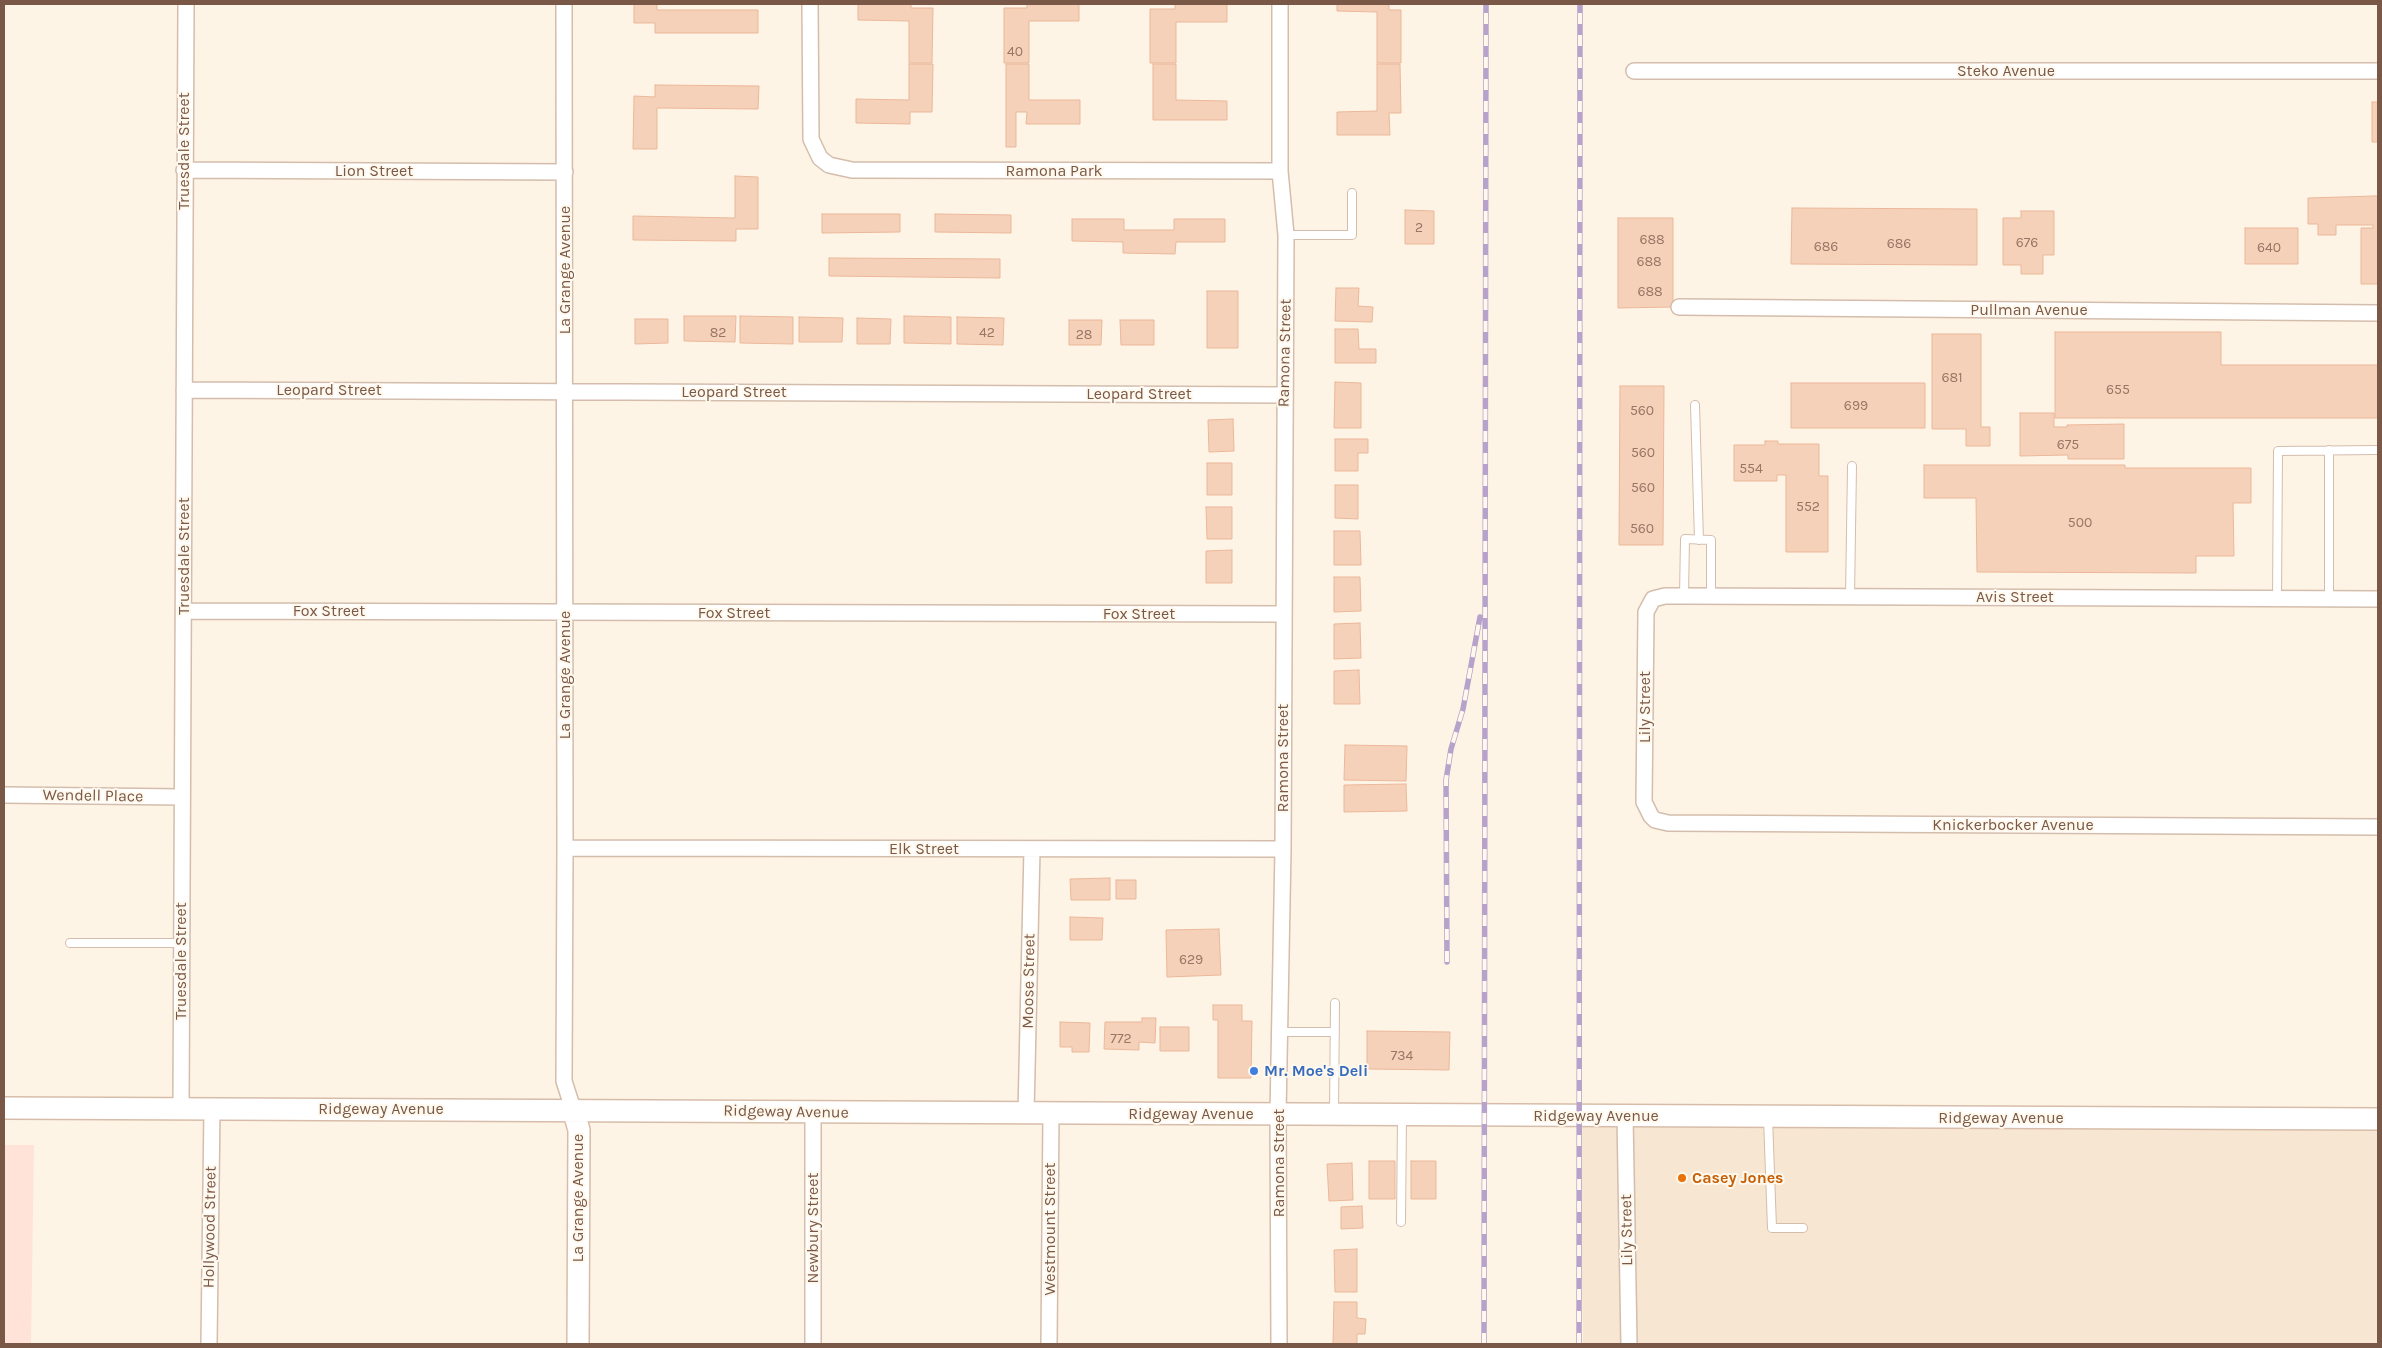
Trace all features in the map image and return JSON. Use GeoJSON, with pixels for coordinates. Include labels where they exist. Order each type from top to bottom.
{"type":"FeatureCollection","features":[{"type":"Feature","properties":{"kind":"street","name":"Truesdale Street"},"geometry":{"type":"LineString","coordinates":[[181,1109],[186,4]]}},
{"type":"Feature","properties":{"kind":"street","name":"La Grange Avenue"},"geometry":{"type":"LineString","coordinates":[[564,4],[566,848],[564,1081],[579,1130],[578,1344]]}},
{"type":"Feature","properties":{"kind":"street","name":"Ramona Park"},"geometry":{"type":"LineString","coordinates":[[810,4],[809,126],[814,150],[829,165],[852,170],[1280,171]]}},
{"type":"Feature","properties":{"kind":"street"},"geometry":{"type":"LineString","coordinates":[[1280,4],[1280,171]]}},
{"type":"Feature","properties":{"kind":"street","name":"Steko Avenue"},"geometry":{"type":"LineString","coordinates":[[1634,72],[2378,72]]}},
{"type":"Feature","properties":{"kind":"street","name":"Lion Street"},"geometry":{"type":"LineString","coordinates":[[184,170],[564,172]]}},
{"type":"Feature","properties":{"kind":"street","name":"Ramona Street"},"geometry":{"type":"LineString","coordinates":[[1279,1344],[1278,1114],[1282,849],[1286,235],[1280,171]]}},
{"type":"Feature","properties":{"kind":"street","name":"Pullman Avenue"},"geometry":{"type":"LineString","coordinates":[[1679,307],[2378,313]]}},
{"type":"Feature","properties":{"kind":"street","name":"Leopard Street"},"geometry":{"type":"LineString","coordinates":[[184,390],[1284,395]]}},
{"type":"Feature","properties":{"kind":"street","name":"Avis Street"},"geometry":{"type":"LineString","coordinates":[[1653,599],[1665,596],[1850,596],[2378,599]]}},
{"type":"Feature","properties":{"kind":"street","name":"Lily Street"},"geometry":{"type":"LineString","coordinates":[[1650,816],[1644,802],[1646,612],[1653,599]]}},
{"type":"Feature","properties":{"kind":"street","name":"Fox Street"},"geometry":{"type":"LineString","coordinates":[[184,611],[1284,614]]}},
{"type":"Feature","properties":{"kind":"street","name":"Wendell Place"},"geometry":{"type":"LineString","coordinates":[[4,795],[182,798]]}},
{"type":"Feature","properties":{"kind":"street","name":"Knickerbocker Avenue"},"geometry":{"type":"LineString","coordinates":[[1650,816],[1656,820],[1668,823],[2378,827]]}},
{"type":"Feature","properties":{"kind":"street","name":"Elk Street"},"geometry":{"type":"LineString","coordinates":[[566,848],[1282,849]]}},
{"type":"Feature","properties":{"kind":"street","name":"Moose Street"},"geometry":{"type":"LineString","coordinates":[[1026,1113],[1032,849]]}},
{"type":"Feature","properties":{"kind":"street","name":"Ridgeway Avenue"},"geometry":{"type":"LineString","coordinates":[[4,1108],[2378,1119]]}},
{"type":"Feature","properties":{"kind":"street","name":"Hollywood Street"},"geometry":{"type":"LineString","coordinates":[[209,1344],[212,1109]]}},
{"type":"Feature","properties":{"kind":"street","name":"Newbury Street"},"geometry":{"type":"LineString","coordinates":[[813,1112],[813,1344]]}},
{"type":"Feature","properties":{"kind":"street","name":"Westmount Street"},"geometry":{"type":"LineString","coordinates":[[1049,1344],[1051,1113]]}},
{"type":"Feature","properties":{"kind":"street","name":"Lily Street"},"geometry":{"type":"LineString","coordinates":[[1625,1116],[1629,1344]]}},
{"type":"Feature","properties":{"kind":"lane"},"geometry":{"type":"LineString","coordinates":[[1286,235],[1352,235],[1352,193]]}},
{"type":"Feature","properties":{"kind":"lane"},"geometry":{"type":"LineString","coordinates":[[1695,404],[1699,540]]}},
{"type":"Feature","properties":{"kind":"lane"},"geometry":{"type":"LineString","coordinates":[[2329,450],[2330,599]]}},
{"type":"Feature","properties":{"kind":"lane"},"geometry":{"type":"LineString","coordinates":[[2277,599],[2278,451],[2378,450]]}},
{"type":"Feature","properties":{"kind":"lane"},"geometry":{"type":"LineString","coordinates":[[1850,596],[1852,466]]}},
{"type":"Feature","properties":{"kind":"lane"},"geometry":{"type":"LineString","coordinates":[[1684,596],[1685,539],[1711,540],[1711,596]]}},
{"type":"Feature","properties":{"kind":"lane"},"geometry":{"type":"LineString","coordinates":[[70,943],[182,943]]}},
{"type":"Feature","properties":{"kind":"lane"},"geometry":{"type":"LineString","coordinates":[[1334,1114],[1335,1003]]}},
{"type":"Feature","properties":{"kind":"lane"},"geometry":{"type":"LineString","coordinates":[[1280,1032],[1334,1032]]}},
{"type":"Feature","properties":{"kind":"lane"},"geometry":{"type":"LineString","coordinates":[[1402,1115],[1402,1222]]}},
{"type":"Feature","properties":{"kind":"lane"},"geometry":{"type":"LineString","coordinates":[[1768,1116],[1772,1228],[1803,1228]]}},
{"type":"Feature","properties":{"kind":"shaded area"},"geometry":{"type":"Polygon","coordinates":[[[1579,1116],[2378,1119],[2378,1344],[1583,1344],[1579,1116]]]}},
{"type":"Feature","properties":{"kind":"shaded area"},"geometry":{"type":"Polygon","coordinates":[[[4,1145],[34,1145],[31,1344],[4,1344],[4,1145]]]}},
{"type":"Feature","properties":{"kind":"building"},"geometry":{"type":"Polygon","coordinates":[[[634,4],[657,4],[657,10],[758,10],[758,33],[655,33],[655,23],[634,23],[634,4]]]}},
{"type":"Feature","properties":{"kind":"building"},"geometry":{"type":"Polygon","coordinates":[[[858,4],[911,4],[911,8],[933,8],[932,63],[909,63],[909,21],[858,20],[858,4]]]}},
{"type":"Feature","properties":{"kind":"building"},"geometry":{"type":"Polygon","coordinates":[[[1027,4],[1079,4],[1079,21],[1029,21],[1029,63],[1004,63],[1004,8],[1027,8],[1027,4]]]}},
{"type":"Feature","properties":{"kind":"building"},"geometry":{"type":"Polygon","coordinates":[[[1175,4],[1227,4],[1227,22],[1176,22],[1176,63],[1150,63],[1150,9],[1175,9],[1175,4]]]}},
{"type":"Feature","properties":{"kind":"building"},"geometry":{"type":"Polygon","coordinates":[[[1337,4],[1389,4],[1389,10],[1401,10],[1401,63],[1377,63],[1377,12],[1337,11],[1337,4]]]}},
{"type":"Feature","properties":{"kind":"building"},"geometry":{"type":"Polygon","coordinates":[[[909,64],[933,64],[932,112],[910,112],[910,124],[856,123],[856,99],[909,100],[909,64]]]}},
{"type":"Feature","properties":{"kind":"building"},"geometry":{"type":"Polygon","coordinates":[[[1006,64],[1029,64],[1029,100],[1080,100],[1080,124],[1026,124],[1027,112],[1016,112],[1016,147],[1006,147],[1006,64]]]}},
{"type":"Feature","properties":{"kind":"building"},"geometry":{"type":"Polygon","coordinates":[[[1153,64],[1176,64],[1176,100],[1227,101],[1227,120],[1153,120],[1153,64]]]}},
{"type":"Feature","properties":{"kind":"building"},"geometry":{"type":"Polygon","coordinates":[[[1377,64],[1400,64],[1401,113],[1389,113],[1390,135],[1337,135],[1337,112],[1377,111],[1377,64]]]}},
{"type":"Feature","properties":{"kind":"building"},"geometry":{"type":"Polygon","coordinates":[[[655,85],[759,86],[758,109],[657,108],[657,149],[633,149],[634,96],[655,97],[655,85]]]}},
{"type":"Feature","properties":{"kind":"building"},"geometry":{"type":"Polygon","coordinates":[[[2372,102],[2378,102],[2378,142],[2372,142],[2372,102]]]}},
{"type":"Feature","properties":{"kind":"building"},"geometry":{"type":"Polygon","coordinates":[[[735,176],[758,177],[758,229],[736,229],[736,241],[633,240],[633,216],[735,218],[735,176]]]}},
{"type":"Feature","properties":{"kind":"building"},"geometry":{"type":"Polygon","coordinates":[[[2378,196],[2378,284],[2361,284],[2361,228],[2373,228],[2373,225],[2336,225],[2336,235],[2318,235],[2318,224],[2308,224],[2308,198],[2378,196]]]}},
{"type":"Feature","properties":{"kind":"building"},"geometry":{"type":"Polygon","coordinates":[[[1792,208],[1977,209],[1977,265],[1791,264],[1792,208]]]}},
{"type":"Feature","properties":{"kind":"building"},"geometry":{"type":"Polygon","coordinates":[[[1405,210],[1434,211],[1434,244],[1405,244],[1405,210]]]}},
{"type":"Feature","properties":{"kind":"building"},"geometry":{"type":"Polygon","coordinates":[[[2021,211],[2054,211],[2054,255],[2043,255],[2043,274],[2021,274],[2021,265],[2003,265],[2003,218],[2021,218],[2021,211]]]}},
{"type":"Feature","properties":{"kind":"building"},"geometry":{"type":"Polygon","coordinates":[[[822,214],[900,214],[900,232],[822,233],[822,214]]]}},
{"type":"Feature","properties":{"kind":"building"},"geometry":{"type":"Polygon","coordinates":[[[935,214],[1011,215],[1011,233],[935,232],[935,214]]]}},
{"type":"Feature","properties":{"kind":"building"},"geometry":{"type":"Polygon","coordinates":[[[1618,218],[1673,218],[1673,307],[1618,308],[1618,218]]]}},
{"type":"Feature","properties":{"kind":"building"},"geometry":{"type":"Polygon","coordinates":[[[1072,219],[1124,219],[1124,230],[1174,230],[1174,219],[1225,219],[1225,242],[1176,242],[1175,254],[1123,253],[1123,242],[1072,241],[1072,219]]]}},
{"type":"Feature","properties":{"kind":"building"},"geometry":{"type":"Polygon","coordinates":[[[2245,228],[2298,228],[2298,264],[2245,264],[2245,228]]]}},
{"type":"Feature","properties":{"kind":"building"},"geometry":{"type":"Polygon","coordinates":[[[829,258],[1000,259],[1000,278],[829,276],[829,258]]]}},
{"type":"Feature","properties":{"kind":"building"},"geometry":{"type":"Polygon","coordinates":[[[1336,288],[1359,288],[1358,306],[1373,307],[1372,322],[1335,321],[1336,288]]]}},
{"type":"Feature","properties":{"kind":"building"},"geometry":{"type":"Polygon","coordinates":[[[1207,291],[1238,291],[1238,348],[1207,348],[1207,291]]]}},
{"type":"Feature","properties":{"kind":"building"},"geometry":{"type":"Polygon","coordinates":[[[684,316],[736,316],[735,342],[684,341],[684,316]]]}},
{"type":"Feature","properties":{"kind":"building"},"geometry":{"type":"Polygon","coordinates":[[[740,316],[793,317],[793,344],[740,343],[740,316]]]}},
{"type":"Feature","properties":{"kind":"building"},"geometry":{"type":"Polygon","coordinates":[[[904,316],[951,317],[951,344],[904,343],[904,316]]]}},
{"type":"Feature","properties":{"kind":"building"},"geometry":{"type":"Polygon","coordinates":[[[799,317],[843,318],[842,342],[799,342],[799,317]]]}},
{"type":"Feature","properties":{"kind":"building"},"geometry":{"type":"Polygon","coordinates":[[[957,317],[1004,318],[1003,345],[957,344],[957,317]]]}},
{"type":"Feature","properties":{"kind":"building"},"geometry":{"type":"Polygon","coordinates":[[[857,318],[891,319],[890,344],[857,344],[857,318]]]}},
{"type":"Feature","properties":{"kind":"building"},"geometry":{"type":"Polygon","coordinates":[[[635,319],[668,319],[668,343],[635,344],[635,319]]]}},
{"type":"Feature","properties":{"kind":"building"},"geometry":{"type":"Polygon","coordinates":[[[1069,320],[1102,320],[1101,345],[1069,345],[1069,320]]]}},
{"type":"Feature","properties":{"kind":"building"},"geometry":{"type":"Polygon","coordinates":[[[1120,320],[1154,320],[1154,345],[1121,345],[1120,320]]]}},
{"type":"Feature","properties":{"kind":"building"},"geometry":{"type":"Polygon","coordinates":[[[1335,329],[1358,329],[1359,349],[1376,349],[1376,363],[1335,363],[1335,329]]]}},
{"type":"Feature","properties":{"kind":"building"},"geometry":{"type":"Polygon","coordinates":[[[2055,332],[2221,332],[2221,365],[2378,365],[2378,418],[2055,418],[2055,332]]]}},
{"type":"Feature","properties":{"kind":"building"},"geometry":{"type":"Polygon","coordinates":[[[1932,334],[1981,334],[1981,427],[1990,427],[1990,446],[1966,446],[1966,429],[1932,429],[1932,334]]]}},
{"type":"Feature","properties":{"kind":"building"},"geometry":{"type":"Polygon","coordinates":[[[1335,382],[1361,383],[1361,428],[1334,428],[1335,382]]]}},
{"type":"Feature","properties":{"kind":"building"},"geometry":{"type":"Polygon","coordinates":[[[1791,383],[1925,383],[1925,428],[1791,428],[1791,383]]]}},
{"type":"Feature","properties":{"kind":"building"},"geometry":{"type":"Polygon","coordinates":[[[1620,386],[1664,386],[1663,545],[1619,545],[1620,386]]]}},
{"type":"Feature","properties":{"kind":"building"},"geometry":{"type":"Polygon","coordinates":[[[2020,413],[2054,413],[2054,427],[2124,424],[2124,459],[2068,459],[2068,455],[2020,456],[2020,413]]]}},
{"type":"Feature","properties":{"kind":"building"},"geometry":{"type":"Polygon","coordinates":[[[1233,419],[1234,451],[1209,452],[1208,420],[1233,419]]]}},
{"type":"Feature","properties":{"kind":"building"},"geometry":{"type":"Polygon","coordinates":[[[1335,439],[1368,439],[1368,453],[1358,453],[1358,471],[1335,471],[1335,439]]]}},
{"type":"Feature","properties":{"kind":"building"},"geometry":{"type":"Polygon","coordinates":[[[1765,441],[1778,441],[1778,444],[1819,444],[1819,476],[1828,476],[1828,552],[1786,552],[1786,475],[1777,475],[1777,481],[1734,481],[1734,445],[1765,445],[1765,441]]]}},
{"type":"Feature","properties":{"kind":"building"},"geometry":{"type":"Polygon","coordinates":[[[1207,463],[1232,463],[1232,495],[1207,495],[1207,463]]]}},
{"type":"Feature","properties":{"kind":"building"},"geometry":{"type":"Polygon","coordinates":[[[1924,465],[2125,465],[2125,468],[2251,468],[2251,503],[2233,503],[2234,556],[2196,556],[2196,573],[1977,572],[1976,498],[1924,498],[1924,465]]]}},
{"type":"Feature","properties":{"kind":"building"},"geometry":{"type":"Polygon","coordinates":[[[1335,485],[1358,485],[1358,519],[1335,518],[1335,485]]]}},
{"type":"Feature","properties":{"kind":"building"},"geometry":{"type":"Polygon","coordinates":[[[1206,507],[1232,507],[1232,539],[1207,539],[1206,507]]]}},
{"type":"Feature","properties":{"kind":"building"},"geometry":{"type":"Polygon","coordinates":[[[1334,531],[1360,531],[1361,565],[1334,565],[1334,531]]]}},
{"type":"Feature","properties":{"kind":"building"},"geometry":{"type":"Polygon","coordinates":[[[1232,550],[1232,583],[1206,583],[1206,551],[1232,550]]]}},
{"type":"Feature","properties":{"kind":"building"},"geometry":{"type":"Polygon","coordinates":[[[1334,577],[1360,577],[1361,611],[1334,612],[1334,577]]]}},
{"type":"Feature","properties":{"kind":"building"},"geometry":{"type":"Polygon","coordinates":[[[1360,623],[1361,658],[1334,659],[1334,624],[1360,623]]]}},
{"type":"Feature","properties":{"kind":"building"},"geometry":{"type":"Polygon","coordinates":[[[1359,670],[1360,704],[1334,704],[1334,671],[1359,670]]]}},
{"type":"Feature","properties":{"kind":"building"},"geometry":{"type":"Polygon","coordinates":[[[1345,745],[1407,746],[1406,781],[1344,780],[1345,745]]]}},
{"type":"Feature","properties":{"kind":"building"},"geometry":{"type":"Polygon","coordinates":[[[1406,784],[1407,811],[1344,812],[1344,785],[1406,784]]]}},
{"type":"Feature","properties":{"kind":"building"},"geometry":{"type":"Polygon","coordinates":[[[1110,878],[1110,900],[1071,900],[1070,879],[1110,878]]]}},
{"type":"Feature","properties":{"kind":"building"},"geometry":{"type":"Polygon","coordinates":[[[1116,880],[1136,880],[1136,899],[1116,899],[1116,880]]]}},
{"type":"Feature","properties":{"kind":"building"},"geometry":{"type":"Polygon","coordinates":[[[1070,917],[1103,918],[1102,940],[1070,940],[1070,917]]]}},
{"type":"Feature","properties":{"kind":"building"},"geometry":{"type":"Polygon","coordinates":[[[1219,929],[1221,975],[1167,977],[1166,930],[1219,929]]]}},
{"type":"Feature","properties":{"kind":"building"},"geometry":{"type":"Polygon","coordinates":[[[1213,1005],[1242,1005],[1242,1021],[1252,1021],[1251,1078],[1218,1078],[1218,1020],[1213,1020],[1213,1005]]]}},
{"type":"Feature","properties":{"kind":"building"},"geometry":{"type":"Polygon","coordinates":[[[1142,1018],[1156,1018],[1155,1043],[1139,1042],[1139,1050],[1104,1049],[1105,1022],[1142,1022],[1142,1018]]]}},
{"type":"Feature","properties":{"kind":"building"},"geometry":{"type":"Polygon","coordinates":[[[1060,1022],[1090,1023],[1089,1052],[1072,1052],[1072,1047],[1060,1047],[1060,1022]]]}},
{"type":"Feature","properties":{"kind":"building"},"geometry":{"type":"Polygon","coordinates":[[[1160,1027],[1189,1027],[1189,1051],[1160,1051],[1160,1027]]]}},
{"type":"Feature","properties":{"kind":"building"},"geometry":{"type":"Polygon","coordinates":[[[1367,1031],[1450,1032],[1449,1070],[1367,1069],[1367,1031]]]}},
{"type":"Feature","properties":{"kind":"building"},"geometry":{"type":"Polygon","coordinates":[[[1369,1161],[1395,1161],[1395,1199],[1369,1199],[1369,1161]]]}},
{"type":"Feature","properties":{"kind":"building"},"geometry":{"type":"Polygon","coordinates":[[[1411,1161],[1436,1161],[1436,1199],[1411,1199],[1411,1161]]]}},
{"type":"Feature","properties":{"kind":"building"},"geometry":{"type":"Polygon","coordinates":[[[1352,1163],[1353,1200],[1329,1201],[1327,1164],[1352,1163]]]}},
{"type":"Feature","properties":{"kind":"building"},"geometry":{"type":"Polygon","coordinates":[[[1362,1206],[1363,1228],[1341,1229],[1341,1207],[1362,1206]]]}},
{"type":"Feature","properties":{"kind":"building"},"geometry":{"type":"Polygon","coordinates":[[[1357,1249],[1357,1292],[1335,1292],[1334,1250],[1357,1249]]]}},
{"type":"Feature","properties":{"kind":"building"},"geometry":{"type":"Polygon","coordinates":[[[1334,1302],[1357,1302],[1357,1318],[1366,1319],[1365,1334],[1357,1334],[1357,1344],[1333,1344],[1334,1302]]]}},
{"type":"Feature","properties":{"kind":"railway"},"geometry":{"type":"LineString","coordinates":[[1484,1344],[1486,4]]}},
{"type":"Feature","properties":{"kind":"railway"},"geometry":{"type":"LineString","coordinates":[[1579,1344],[1580,4]]}},
{"type":"Feature","properties":{"kind":"railway"},"geometry":{"type":"LineString","coordinates":[[1447,962],[1446,780],[1451,749],[1463,709],[1480,617]]}},
{"type":"Feature","properties":{"kind":"place","name":"Mr. Moe's Deli"},"geometry":{"type":"Point","coordinates":[1254,1071]}},
{"type":"Feature","properties":{"kind":"place","name":"Casey Jones"},"geometry":{"type":"Point","coordinates":[1682,1178]}}]}
